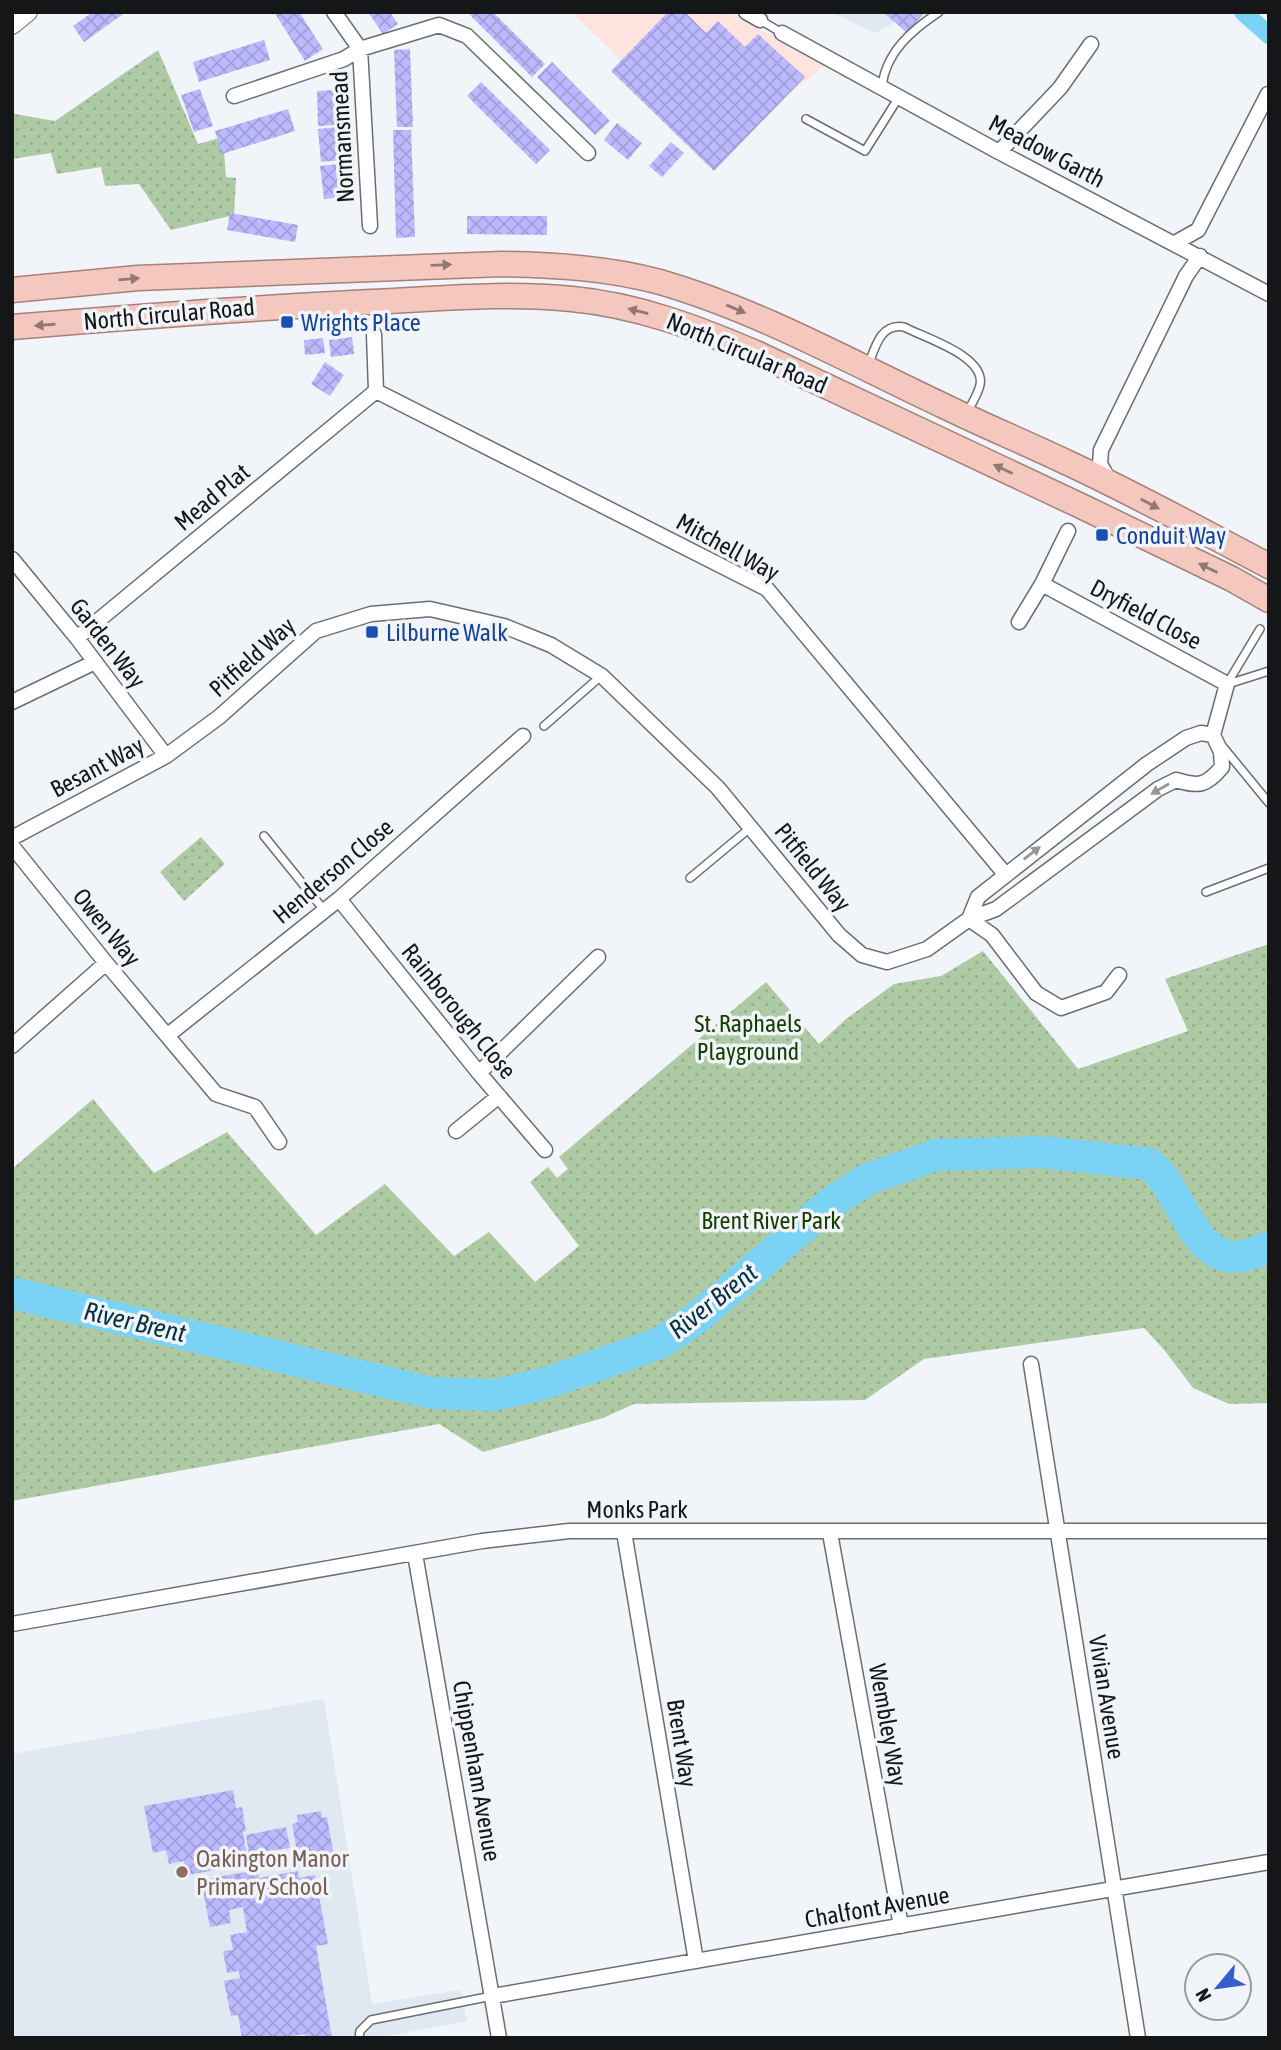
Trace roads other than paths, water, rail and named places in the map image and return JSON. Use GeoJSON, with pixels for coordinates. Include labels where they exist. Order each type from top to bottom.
{"type":"FeatureCollection","features":[{"type":"Feature","properties":{"kind":"highway","name":"North Circular Road"},"geometry":{"type":"LineString","coordinates":[[12,290],[138,278],[444,265],[556,265],[613,272],[658,282],[716,300],[770,323],[1114,485],[1269,566]]}},
{"type":"Feature","properties":{"kind":"highway","name":"North Circular Road"},"geometry":{"type":"LineString","coordinates":[[12,327],[263,306],[488,296],[573,299],[626,308],[669,319],[758,354],[1081,506],[1232,579],[1269,600]]}},
{"type":"Feature","properties":{"kind":"street"},"geometry":{"type":"LineString","coordinates":[[12,25],[29,12]]}},
{"type":"Feature","properties":{"kind":"street","name":"Normansmead"},"geometry":{"type":"LineString","coordinates":[[334,12],[360,49],[370,226]]}},
{"type":"Feature","properties":{"kind":"street","name":"Meadow Garth"},"geometry":{"type":"LineString","coordinates":[[746,12],[760,20]]}},
{"type":"Feature","properties":{"kind":"street"},"geometry":{"type":"LineString","coordinates":[[234,96],[344,59],[360,49],[439,25],[467,36],[589,153]]}},
{"type":"Feature","properties":{"kind":"street","name":"Meadow Garth"},"geometry":{"type":"LineString","coordinates":[[782,33],[999,152],[1200,256]]}},
{"type":"Feature","properties":{"kind":"street"},"geometry":{"type":"LineString","coordinates":[[999,152],[1060,88],[1091,44]]}},
{"type":"Feature","properties":{"kind":"street"},"geometry":{"type":"LineString","coordinates":[[1175,243],[1198,230],[1268,94]]}},
{"type":"Feature","properties":{"kind":"street"},"geometry":{"type":"LineString","coordinates":[[1114,485],[1100,464],[1101,450],[1186,276],[1200,256],[1269,294]]}},
{"type":"Feature","properties":{"kind":"street"},"geometry":{"type":"LineString","coordinates":[[374,334],[376,391]]}},
{"type":"Feature","properties":{"kind":"street","name":"Mead Plat"},"geometry":{"type":"LineString","coordinates":[[77,638],[376,391]]}},
{"type":"Feature","properties":{"kind":"street","name":"Mitchell Way"},"geometry":{"type":"LineString","coordinates":[[376,391],[766,589],[1005,874]]}},
{"type":"Feature","properties":{"kind":"street"},"geometry":{"type":"LineString","coordinates":[[1019,622],[1042,584],[1068,531]]}},
{"type":"Feature","properties":{"kind":"street","name":"Garden Way"},"geometry":{"type":"LineString","coordinates":[[12,559],[77,638],[166,756]]}},
{"type":"Feature","properties":{"kind":"street","name":"Dryfield Close"},"geometry":{"type":"LineString","coordinates":[[1042,584],[1227,684]]}},
{"type":"Feature","properties":{"kind":"street","name":"Pitfield Way"},"geometry":{"type":"LineString","coordinates":[[166,756],[219,717],[316,631],[371,614],[430,609],[504,626],[551,645],[602,676],[718,788],[839,935],[862,955],[887,962],[927,949],[969,919],[978,897],[1147,764],[1186,738],[1201,733],[1213,735]]}},
{"type":"Feature","properties":{"kind":"street"},"geometry":{"type":"LineString","coordinates":[[12,702],[95,662]]}},
{"type":"Feature","properties":{"kind":"street"},"geometry":{"type":"LineString","coordinates":[[969,919],[996,909],[1158,789],[1176,780],[1192,784],[1204,783],[1213,778],[1222,767],[1221,752],[1213,735],[1227,684]]}},
{"type":"Feature","properties":{"kind":"street","name":"Henderson Close"},"geometry":{"type":"LineString","coordinates":[[168,1035],[339,899],[523,736]]}},
{"type":"Feature","properties":{"kind":"street","name":"Besant Way"},"geometry":{"type":"LineString","coordinates":[[12,838],[166,756]]}},
{"type":"Feature","properties":{"kind":"street","name":"Owen Way"},"geometry":{"type":"LineString","coordinates":[[12,846],[216,1094],[255,1107],[279,1142]]}},
{"type":"Feature","properties":{"kind":"street","name":"Rainborough Close"},"geometry":{"type":"LineString","coordinates":[[339,899],[479,1073],[545,1150]]}},
{"type":"Feature","properties":{"kind":"street"},"geometry":{"type":"LineString","coordinates":[[969,919],[992,936],[1036,993],[1061,1008],[1106,992],[1119,975]]}},
{"type":"Feature","properties":{"kind":"street"},"geometry":{"type":"LineString","coordinates":[[479,1073],[598,957]]}},
{"type":"Feature","properties":{"kind":"street"},"geometry":{"type":"LineString","coordinates":[[12,1046],[106,963]]}},
{"type":"Feature","properties":{"kind":"street"},"geometry":{"type":"LineString","coordinates":[[456,1131],[499,1096]]}},
{"type":"Feature","properties":{"kind":"street","name":"Vivian Avenue"},"geometry":{"type":"LineString","coordinates":[[1031,1364],[1138,2038]]}},
{"type":"Feature","properties":{"kind":"street","name":"Monks Park"},"geometry":{"type":"LineString","coordinates":[[12,1624],[523,1535],[569,1531],[1269,1531]]}},
{"type":"Feature","properties":{"kind":"street","name":"Brent Way"},"geometry":{"type":"LineString","coordinates":[[624,1532],[696,1962]]}},
{"type":"Feature","properties":{"kind":"street","name":"Wembley Way"},"geometry":{"type":"LineString","coordinates":[[830,1532],[901,1926]]}},
{"type":"Feature","properties":{"kind":"street","name":"Chippenham Avenue"},"geometry":{"type":"LineString","coordinates":[[415,1554],[499,2038]]}},
{"type":"Feature","properties":{"kind":"street","name":"Chalfont Avenue"},"geometry":{"type":"LineString","coordinates":[[493,1996],[1269,1862]]}},
{"type":"Feature","properties":{"kind":"lane"},"geometry":{"type":"LineString","coordinates":[[882,86],[884,73],[894,52],[920,24],[939,12]]}},
{"type":"Feature","properties":{"kind":"lane","name":"Meadow Garth"},"geometry":{"type":"LineString","coordinates":[[760,20],[782,33]]}},
{"type":"Feature","properties":{"kind":"lane"},"geometry":{"type":"LineString","coordinates":[[806,118],[865,151],[899,97]]}},
{"type":"Feature","properties":{"kind":"lane"},"geometry":{"type":"LineString","coordinates":[[866,369],[886,329],[904,327],[976,365],[980,374],[980,386],[965,417]]}},
{"type":"Feature","properties":{"kind":"lane"},"geometry":{"type":"LineString","coordinates":[[1227,684],[1260,629]]}},
{"type":"Feature","properties":{"kind":"lane"},"geometry":{"type":"LineString","coordinates":[[1227,684],[1269,671]]}},
{"type":"Feature","properties":{"kind":"lane"},"geometry":{"type":"LineString","coordinates":[[544,726],[602,676]]}},
{"type":"Feature","properties":{"kind":"lane"},"geometry":{"type":"LineString","coordinates":[[1213,735],[1269,803]]}},
{"type":"Feature","properties":{"kind":"lane"},"geometry":{"type":"LineString","coordinates":[[690,878],[750,827]]}},
{"type":"Feature","properties":{"kind":"lane"},"geometry":{"type":"LineString","coordinates":[[264,836],[325,910]]}},
{"type":"Feature","properties":{"kind":"lane"},"geometry":{"type":"LineString","coordinates":[[1206,892],[1269,869]]}},
{"type":"Feature","properties":{"kind":"lane"},"geometry":{"type":"LineString","coordinates":[[359,2038],[360,2031],[371,2020],[493,1996]]}},
{"type":"Feature","properties":{"kind":"waterway"},"geometry":{"type":"LineString","coordinates":[[1243,12],[1269,35]]}},
{"type":"Feature","properties":{"kind":"waterway","name":"River Brent"},"geometry":{"type":"LineString","coordinates":[[12,1293],[432,1393],[494,1395],[547,1383],[660,1343],[698,1317],[832,1202],[868,1179],[936,1155],[1042,1152],[1149,1164],[1170,1189],[1199,1237],[1211,1249],[1225,1256],[1243,1256],[1269,1247]]}},
{"type":"Feature","properties":{"kind":"place","name":"Wrights Place"},"geometry":{"type":"Point","coordinates":[287,322]}},
{"type":"Feature","properties":{"kind":"place","name":"Conduit Way"},"geometry":{"type":"Point","coordinates":[1102,535]}},
{"type":"Feature","properties":{"kind":"place","name":"Lilburne Walk"},"geometry":{"type":"Point","coordinates":[372,632]}},
{"type":"Feature","properties":{"kind":"place","name":"Oakington Manor Primary School"},"geometry":{"type":"Point","coordinates":[182,1872]}},
{"type":"Feature","properties":{"kind":"park label","name":"St. Raphaels Playground"},"geometry":{"type":"Point","coordinates":[748,1037]}},
{"type":"Feature","properties":{"kind":"park label","name":"Brent River Park"},"geometry":{"type":"Point","coordinates":[771,1220]}}]}
